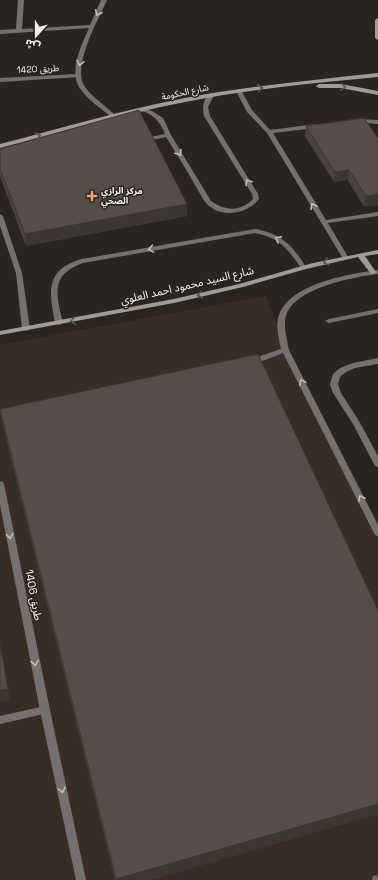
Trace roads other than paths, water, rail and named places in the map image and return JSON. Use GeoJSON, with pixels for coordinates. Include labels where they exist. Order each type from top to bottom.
{"type":"FeatureCollection","features":[{"type":"Feature","properties":{"kind":"street"},"geometry":{"type":"LineString","coordinates":[[19,30],[21,0]]}},
{"type":"Feature","properties":{"kind":"street"},"geometry":{"type":"LineString","coordinates":[[104,0],[86,37],[78,76],[82,87],[113,116]]}},
{"type":"Feature","properties":{"kind":"street"},"geometry":{"type":"LineString","coordinates":[[378,20],[378,38]]}},
{"type":"Feature","properties":{"kind":"street"},"geometry":{"type":"LineString","coordinates":[[0,32],[92,26]]}},
{"type":"Feature","properties":{"kind":"street","name":"شارع الحكومة"},"geometry":{"type":"LineString","coordinates":[[0,146],[113,116],[211,95],[276,86],[378,75]]}},
{"type":"Feature","properties":{"kind":"street","name":"طريق 1420"},"geometry":{"type":"LineString","coordinates":[[0,80],[78,76]]}},
{"type":"Feature","properties":{"kind":"street"},"geometry":{"type":"LineString","coordinates":[[276,86],[341,86],[378,93]]}},
{"type":"Feature","properties":{"kind":"street"},"geometry":{"type":"LineString","coordinates":[[239,91],[249,111],[269,132],[345,257]]}},
{"type":"Feature","properties":{"kind":"street"},"geometry":{"type":"LineString","coordinates":[[143,110],[150,112],[161,119],[168,135],[209,202],[215,207],[224,210],[234,211],[245,209],[252,205],[256,200],[255,194],[205,112],[205,106],[211,95]]}},
{"type":"Feature","properties":{"kind":"street"},"geometry":{"type":"LineString","coordinates":[[353,122],[378,122]]}},
{"type":"Feature","properties":{"kind":"street"},"geometry":{"type":"LineString","coordinates":[[269,132],[322,126]]}},
{"type":"Feature","properties":{"kind":"street"},"geometry":{"type":"LineString","coordinates":[[138,142],[168,135]]}},
{"type":"Feature","properties":{"kind":"street"},"geometry":{"type":"LineString","coordinates":[[323,222],[378,214]]}},
{"type":"Feature","properties":{"kind":"street"},"geometry":{"type":"LineString","coordinates":[[0,216],[19,273],[26,329]]}},
{"type":"Feature","properties":{"kind":"street"},"geometry":{"type":"LineString","coordinates":[[59,323],[54,302],[55,279],[65,267],[82,261],[255,231],[268,234],[286,244],[303,268]]}},
{"type":"Feature","properties":{"kind":"street","name":"شارع السيد محمود احمد العلوي"},"geometry":{"type":"LineString","coordinates":[[0,333],[198,296],[242,286],[345,257],[378,252]]}},
{"type":"Feature","properties":{"kind":"street"},"geometry":{"type":"LineString","coordinates":[[360,255],[376,272]]}},
{"type":"Feature","properties":{"kind":"street"},"geometry":{"type":"LineString","coordinates":[[376,272],[316,286],[302,294],[283,314],[281,327],[285,350],[378,533]]}},
{"type":"Feature","properties":{"kind":"street"},"geometry":{"type":"LineString","coordinates":[[329,321],[378,311]]}},
{"type":"Feature","properties":{"kind":"street"},"geometry":{"type":"LineString","coordinates":[[243,365],[285,350]]}},
{"type":"Feature","properties":{"kind":"street"},"geometry":{"type":"LineString","coordinates":[[378,361],[353,366],[343,370],[336,376],[334,384],[337,393],[356,422],[378,464]]}},
{"type":"Feature","properties":{"kind":"street","name":"طريق 1406"},"geometry":{"type":"LineString","coordinates":[[0,484],[44,710],[81,880]]}},
{"type":"Feature","properties":{"kind":"street"},"geometry":{"type":"LineString","coordinates":[[0,720],[44,710]]}},
{"type":"Feature","properties":{"kind":"place","name":"مركز الرازي الصحي"},"geometry":{"type":"Point","coordinates":[92,196]}}]}
